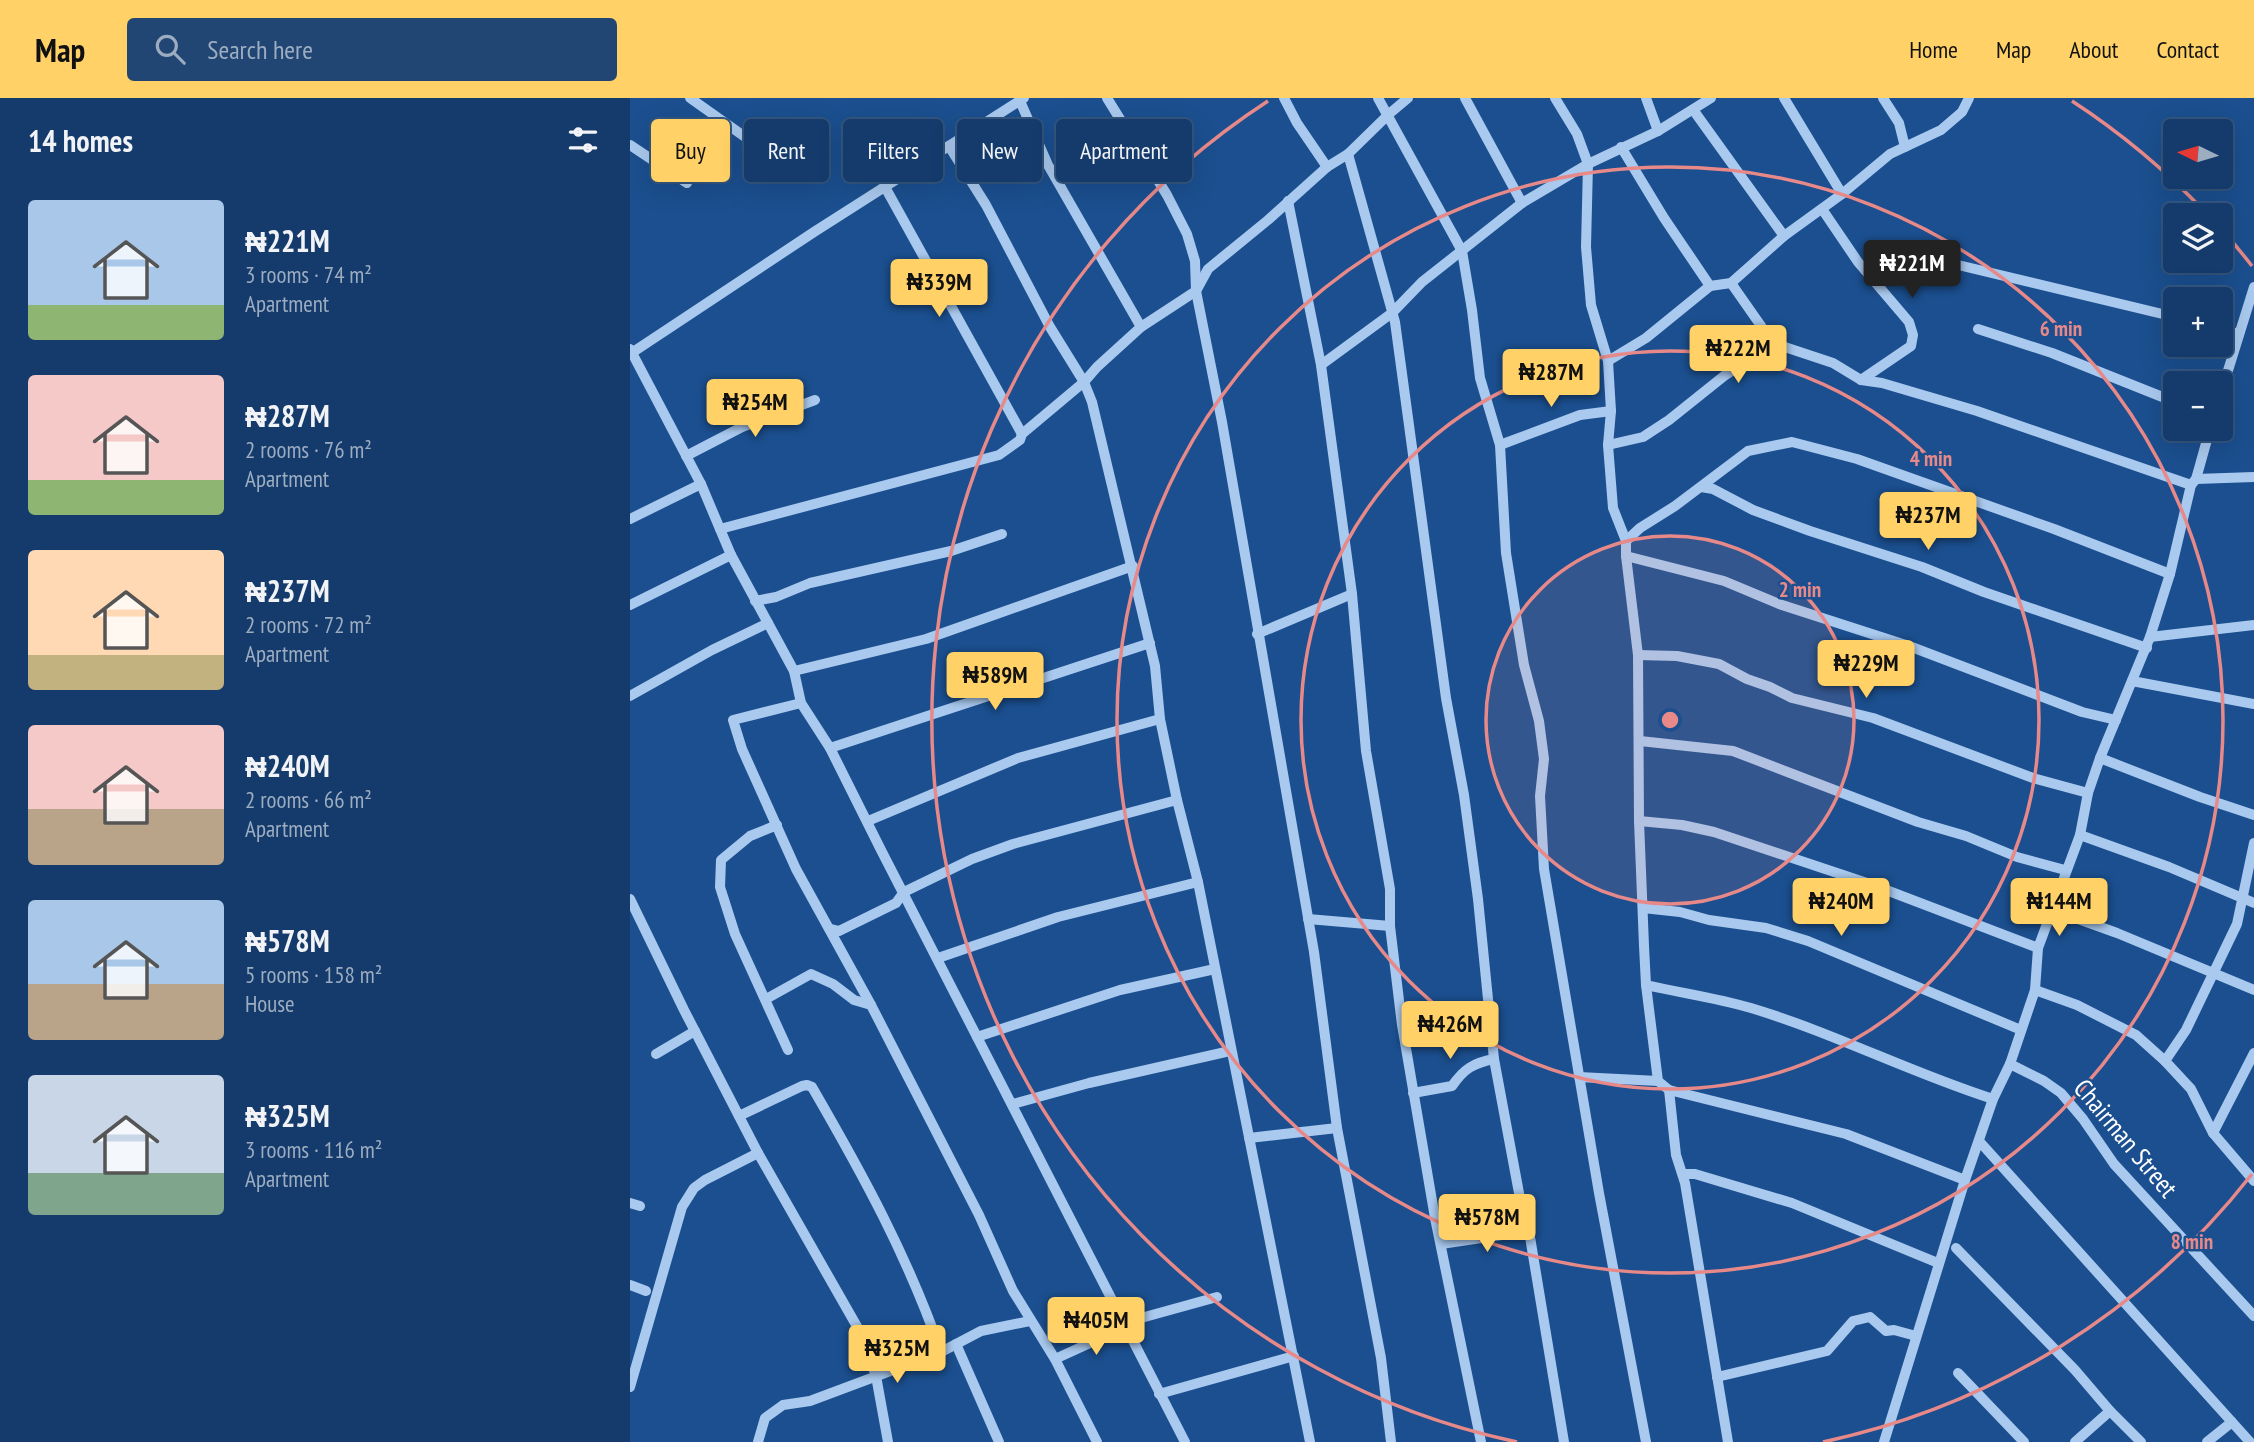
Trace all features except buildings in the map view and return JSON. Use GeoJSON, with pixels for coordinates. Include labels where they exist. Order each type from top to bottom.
{"type":"FeatureCollection","features":[{"type":"Feature","properties":{"kind":"street"},"geometry":{"type":"LineString","coordinates":[[690,98],[744,136]]}},
{"type":"Feature","properties":{"kind":"street"},"geometry":{"type":"LineString","coordinates":[[1107,98],[1167,195],[1187,234],[1195,261],[1196,291],[1222,422],[1308,919],[1337,1128],[1381,1358],[1391,1442]]}},
{"type":"Feature","properties":{"kind":"street"},"geometry":{"type":"LineString","coordinates":[[1284,98],[1297,123],[1327,167]]}},
{"type":"Feature","properties":{"kind":"street"},"geometry":{"type":"LineString","coordinates":[[1378,98],[1462,251],[1480,378],[1500,445],[1506,553],[1524,665],[1539,721],[1544,759],[1540,796],[1544,869],[1646,1442]]}},
{"type":"Feature","properties":{"kind":"street"},"geometry":{"type":"LineString","coordinates":[[720,529],[999,455],[1020,440],[1022,435],[1084,382],[1140,327],[1196,291],[1208,269],[1327,167],[1348,154],[1408,98]]}},
{"type":"Feature","properties":{"kind":"street"},"geometry":{"type":"LineString","coordinates":[[1465,98],[1522,203]]}},
{"type":"Feature","properties":{"kind":"street"},"geometry":{"type":"LineString","coordinates":[[1555,98],[1577,134],[1588,164],[1586,247],[1590,293],[1600,339],[1608,361],[1611,411],[1608,445],[1613,508],[1626,541],[1638,655],[1639,821],[1646,985],[1658,1081]]}},
{"type":"Feature","properties":{"kind":"street"},"geometry":{"type":"LineString","coordinates":[[1646,98],[1658,131]]}},
{"type":"Feature","properties":{"kind":"street"},"geometry":{"type":"LineString","coordinates":[[1321,365],[1392,313],[1422,282],[1522,203],[1588,164],[1658,131],[1711,98]]}},
{"type":"Feature","properties":{"kind":"street"},"geometry":{"type":"LineString","coordinates":[[1784,98],[1842,194]]}},
{"type":"Feature","properties":{"kind":"street"},"geometry":{"type":"LineString","coordinates":[[1883,98],[1899,123],[1905,147]]}},
{"type":"Feature","properties":{"kind":"street"},"geometry":{"type":"LineString","coordinates":[[1608,361],[1646,338],[1710,286],[1731,283],[1784,236],[1842,194],[1890,154],[1941,130],[1962,113],[1969,98]]}},
{"type":"Feature","properties":{"kind":"street"},"geometry":{"type":"LineString","coordinates":[[1140,327],[1048,165],[1022,99],[631,352],[701,484],[731,555],[794,671],[801,703],[830,748],[868,821],[1185,1442]]}},
{"type":"Feature","properties":{"kind":"street"},"geometry":{"type":"LineString","coordinates":[[1694,110],[1784,236]]}},
{"type":"Feature","properties":{"kind":"street"},"geometry":{"type":"LineString","coordinates":[[630,145],[687,183]]}},
{"type":"Feature","properties":{"kind":"street"},"geometry":{"type":"LineString","coordinates":[[949,146],[986,205],[1093,402],[1155,666],[1160,719],[1198,883],[1310,1442]]}},
{"type":"Feature","properties":{"kind":"street"},"geometry":{"type":"LineString","coordinates":[[1621,147],[1710,286]]}},
{"type":"Feature","properties":{"kind":"street"},"geometry":{"type":"LineString","coordinates":[[1348,154],[1397,335],[1446,698],[1464,794],[1494,1059],[1509,1146],[1529,1231],[1564,1442]]}},
{"type":"Feature","properties":{"kind":"street"},"geometry":{"type":"LineString","coordinates":[[885,187],[1022,435]]}},
{"type":"Feature","properties":{"kind":"street"},"geometry":{"type":"LineString","coordinates":[[1288,201],[1321,365],[1352,594],[1366,751],[1390,889],[1390,926],[1413,1093],[1482,1442]]}},
{"type":"Feature","properties":{"kind":"street"},"geometry":{"type":"LineString","coordinates":[[1822,209],[1858,262],[1909,322],[1913,335],[1911,346],[1861,380]]}},
{"type":"Feature","properties":{"kind":"street"},"geometry":{"type":"LineString","coordinates":[[1954,264],[2163,314]]}},
{"type":"Feature","properties":{"kind":"street"},"geometry":{"type":"LineString","coordinates":[[1731,283],[1773,343],[1833,363],[1861,380],[1882,383],[1977,411],[2193,482],[2254,477]]}},
{"type":"Feature","properties":{"kind":"street"},"geometry":{"type":"LineString","coordinates":[[2228,371],[2254,287]]}},
{"type":"Feature","properties":{"kind":"street"},"geometry":{"type":"LineString","coordinates":[[1978,329],[2052,353],[2163,396]]}},
{"type":"Feature","properties":{"kind":"street"},"geometry":{"type":"LineString","coordinates":[[2233,332],[2239,334]]}},
{"type":"Feature","properties":{"kind":"street"},"geometry":{"type":"LineString","coordinates":[[1608,445],[1643,437],[1773,343]]}},
{"type":"Feature","properties":{"kind":"street"},"geometry":{"type":"LineString","coordinates":[[686,456],[742,427],[815,400]]}},
{"type":"Feature","properties":{"kind":"street"},"geometry":{"type":"LineString","coordinates":[[1500,445],[1580,415],[1611,411]]}},
{"type":"Feature","properties":{"kind":"street"},"geometry":{"type":"LineString","coordinates":[[1884,1442],[1965,1180],[1993,1099],[2010,1064],[2035,990],[2038,948],[2080,835],[2088,793],[2148,643],[2206,441]]}},
{"type":"Feature","properties":{"kind":"street"},"geometry":{"type":"LineString","coordinates":[[1626,541],[1640,528],[1748,451],[1792,442],[1857,459],[2054,528],[2170,574]]}},
{"type":"Feature","properties":{"kind":"street"},"geometry":{"type":"LineString","coordinates":[[630,519],[701,484]]}},
{"type":"Feature","properties":{"kind":"street"},"geometry":{"type":"LineString","coordinates":[[1701,487],[1713,489],[1753,510],[1798,527],[1922,567],[1984,593],[2148,643],[2254,625]]}},
{"type":"Feature","properties":{"kind":"street"},"geometry":{"type":"LineString","coordinates":[[755,601],[776,597],[810,583],[951,551],[1002,534]]}},
{"type":"Feature","properties":{"kind":"street"},"geometry":{"type":"LineString","coordinates":[[630,605],[731,555]]}},
{"type":"Feature","properties":{"kind":"street"},"geometry":{"type":"LineString","coordinates":[[1626,556],[1724,581],[1779,604],[1909,646],[2082,712],[2116,720]]}},
{"type":"Feature","properties":{"kind":"street"},"geometry":{"type":"LineString","coordinates":[[794,671],[926,639],[1133,566]]}},
{"type":"Feature","properties":{"kind":"street"},"geometry":{"type":"LineString","coordinates":[[1258,634],[1352,594]]}},
{"type":"Feature","properties":{"kind":"street"},"geometry":{"type":"LineString","coordinates":[[630,696],[712,650],[768,623]]}},
{"type":"Feature","properties":{"kind":"street"},"geometry":{"type":"LineString","coordinates":[[830,748],[1150,643]]}},
{"type":"Feature","properties":{"kind":"street"},"geometry":{"type":"LineString","coordinates":[[1638,655],[1677,656],[1719,664],[1792,698],[1873,718],[2033,778],[2088,793]]}},
{"type":"Feature","properties":{"kind":"street"},"geometry":{"type":"LineString","coordinates":[[2132,681],[2254,704]]}},
{"type":"Feature","properties":{"kind":"street"},"geometry":{"type":"LineString","coordinates":[[801,703],[733,720],[742,749],[796,869],[871,1005],[1030,1321],[1055,1359],[1097,1442]]}},
{"type":"Feature","properties":{"kind":"street"},"geometry":{"type":"LineString","coordinates":[[868,821],[1018,758],[1160,719]]}},
{"type":"Feature","properties":{"kind":"street"},"geometry":{"type":"LineString","coordinates":[[1640,741],[1733,751],[1918,822],[1966,836],[2017,857],[2065,870]]}},
{"type":"Feature","properties":{"kind":"street"},"geometry":{"type":"LineString","coordinates":[[2100,758],[2254,816]]}},
{"type":"Feature","properties":{"kind":"street"},"geometry":{"type":"LineString","coordinates":[[831,929],[839,931],[896,903],[904,892],[948,869],[1013,844],[1177,800]]}},
{"type":"Feature","properties":{"kind":"street"},"geometry":{"type":"LineString","coordinates":[[1639,821],[1682,825],[1714,832],[1873,885],[2038,948]]}},
{"type":"Feature","properties":{"kind":"street"},"geometry":{"type":"LineString","coordinates":[[777,825],[750,836],[721,860],[720,887],[735,934],[788,1050]]}},
{"type":"Feature","properties":{"kind":"street"},"geometry":{"type":"LineString","coordinates":[[2080,835],[2249,900]]}},
{"type":"Feature","properties":{"kind":"street"},"geometry":{"type":"LineString","coordinates":[[2165,1061],[2186,1030],[2249,900],[2254,843]]}},
{"type":"Feature","properties":{"kind":"street"},"geometry":{"type":"LineString","coordinates":[[938,958],[1058,917],[1198,883]]}},
{"type":"Feature","properties":{"kind":"street"},"geometry":{"type":"LineString","coordinates":[[630,899],[758,1153],[859,1330],[876,1376],[888,1442]]}},
{"type":"Feature","properties":{"kind":"street"},"geometry":{"type":"LineString","coordinates":[[1643,908],[1766,928],[1808,941],[2021,1030]]}},
{"type":"Feature","properties":{"kind":"street"},"geometry":{"type":"LineString","coordinates":[[2053,910],[2254,990]]}},
{"type":"Feature","properties":{"kind":"street"},"geometry":{"type":"LineString","coordinates":[[1308,919],[1390,926]]}},
{"type":"Feature","properties":{"kind":"street"},"geometry":{"type":"LineString","coordinates":[[977,1037],[1120,990],[1215,969]]}},
{"type":"Feature","properties":{"kind":"street"},"geometry":{"type":"LineString","coordinates":[[766,999],[811,974],[833,984],[854,1000],[871,1005]]}},
{"type":"Feature","properties":{"kind":"street"},"geometry":{"type":"LineString","coordinates":[[1646,985],[1749,1007],[1944,1084],[1993,1099]]}},
{"type":"Feature","properties":{"kind":"street"},"geometry":{"type":"LineString","coordinates":[[2035,990],[2077,1005],[2136,1035],[2191,1088],[2213,1133],[2254,1181]]}},
{"type":"Feature","properties":{"kind":"street"},"geometry":{"type":"LineString","coordinates":[[656,1054],[695,1031]]}},
{"type":"Feature","properties":{"kind":"street"},"geometry":{"type":"LineString","coordinates":[[1013,1104],[1089,1083],[1230,1052]]}},
{"type":"Feature","properties":{"kind":"street"},"geometry":{"type":"LineString","coordinates":[[2213,1133],[2254,1053]]}},
{"type":"Feature","properties":{"kind":"street"},"geometry":{"type":"LineString","coordinates":[[1413,1093],[1452,1086],[1472,1064],[1494,1059]]}},
{"type":"Feature","properties":{"kind":"street","name":"Chairman Street"},"geometry":{"type":"LineString","coordinates":[[2010,1064],[2044,1080],[2061,1093],[2114,1164],[2254,1316]]}},
{"type":"Feature","properties":{"kind":"street"},"geometry":{"type":"LineString","coordinates":[[1579,1077],[1658,1081],[1669,1090],[1846,1134],[1965,1180]]}},
{"type":"Feature","properties":{"kind":"street"},"geometry":{"type":"LineString","coordinates":[[739,1116],[802,1086],[812,1087],[881,1209],[906,1262],[941,1352]]}},
{"type":"Feature","properties":{"kind":"street"},"geometry":{"type":"LineString","coordinates":[[1669,1090],[1676,1155],[1683,1174],[1728,1442]]}},
{"type":"Feature","properties":{"kind":"street"},"geometry":{"type":"LineString","coordinates":[[1249,1138],[1337,1128]]}},
{"type":"Feature","properties":{"kind":"street"},"geometry":{"type":"LineString","coordinates":[[1979,1141],[2250,1442]]}},
{"type":"Feature","properties":{"kind":"street"},"geometry":{"type":"LineString","coordinates":[[630,1387],[682,1207],[694,1188],[705,1180],[758,1153]]}},
{"type":"Feature","properties":{"kind":"street"},"geometry":{"type":"LineString","coordinates":[[1683,1174],[1695,1174],[1792,1203],[1938,1263]]}},
{"type":"Feature","properties":{"kind":"street"},"geometry":{"type":"LineString","coordinates":[[1441,1244],[1529,1231]]}},
{"type":"Feature","properties":{"kind":"street"},"geometry":{"type":"LineString","coordinates":[[1956,1248],[2141,1442]]}},
{"type":"Feature","properties":{"kind":"street"},"geometry":{"type":"LineString","coordinates":[[630,1285],[646,1291]]}},
{"type":"Feature","properties":{"kind":"street"},"geometry":{"type":"LineString","coordinates":[[1055,1359],[1124,1325],[1217,1297]]}},
{"type":"Feature","properties":{"kind":"street"},"geometry":{"type":"LineString","coordinates":[[1717,1377],[1827,1351],[1856,1320],[1870,1317],[1886,1331],[1894,1330],[1916,1336]]}},
{"type":"Feature","properties":{"kind":"street"},"geometry":{"type":"LineString","coordinates":[[758,1442],[765,1418],[783,1405],[810,1401],[941,1352],[981,1331],[1030,1321]]}},
{"type":"Feature","properties":{"kind":"street"},"geometry":{"type":"LineString","coordinates":[[957,1344],[999,1442]]}},
{"type":"Feature","properties":{"kind":"street"},"geometry":{"type":"LineString","coordinates":[[1159,1394],[1294,1356]]}},
{"type":"Feature","properties":{"kind":"street"},"geometry":{"type":"LineString","coordinates":[[1958,1373],[2024,1442]]}},
{"type":"Feature","properties":{"kind":"street"},"geometry":{"type":"LineString","coordinates":[[2075,1442],[2110,1411]]}},
{"type":"Feature","properties":{"kind":"street"},"geometry":{"type":"LineString","coordinates":[[2207,1442],[2232,1422]]}}]}
